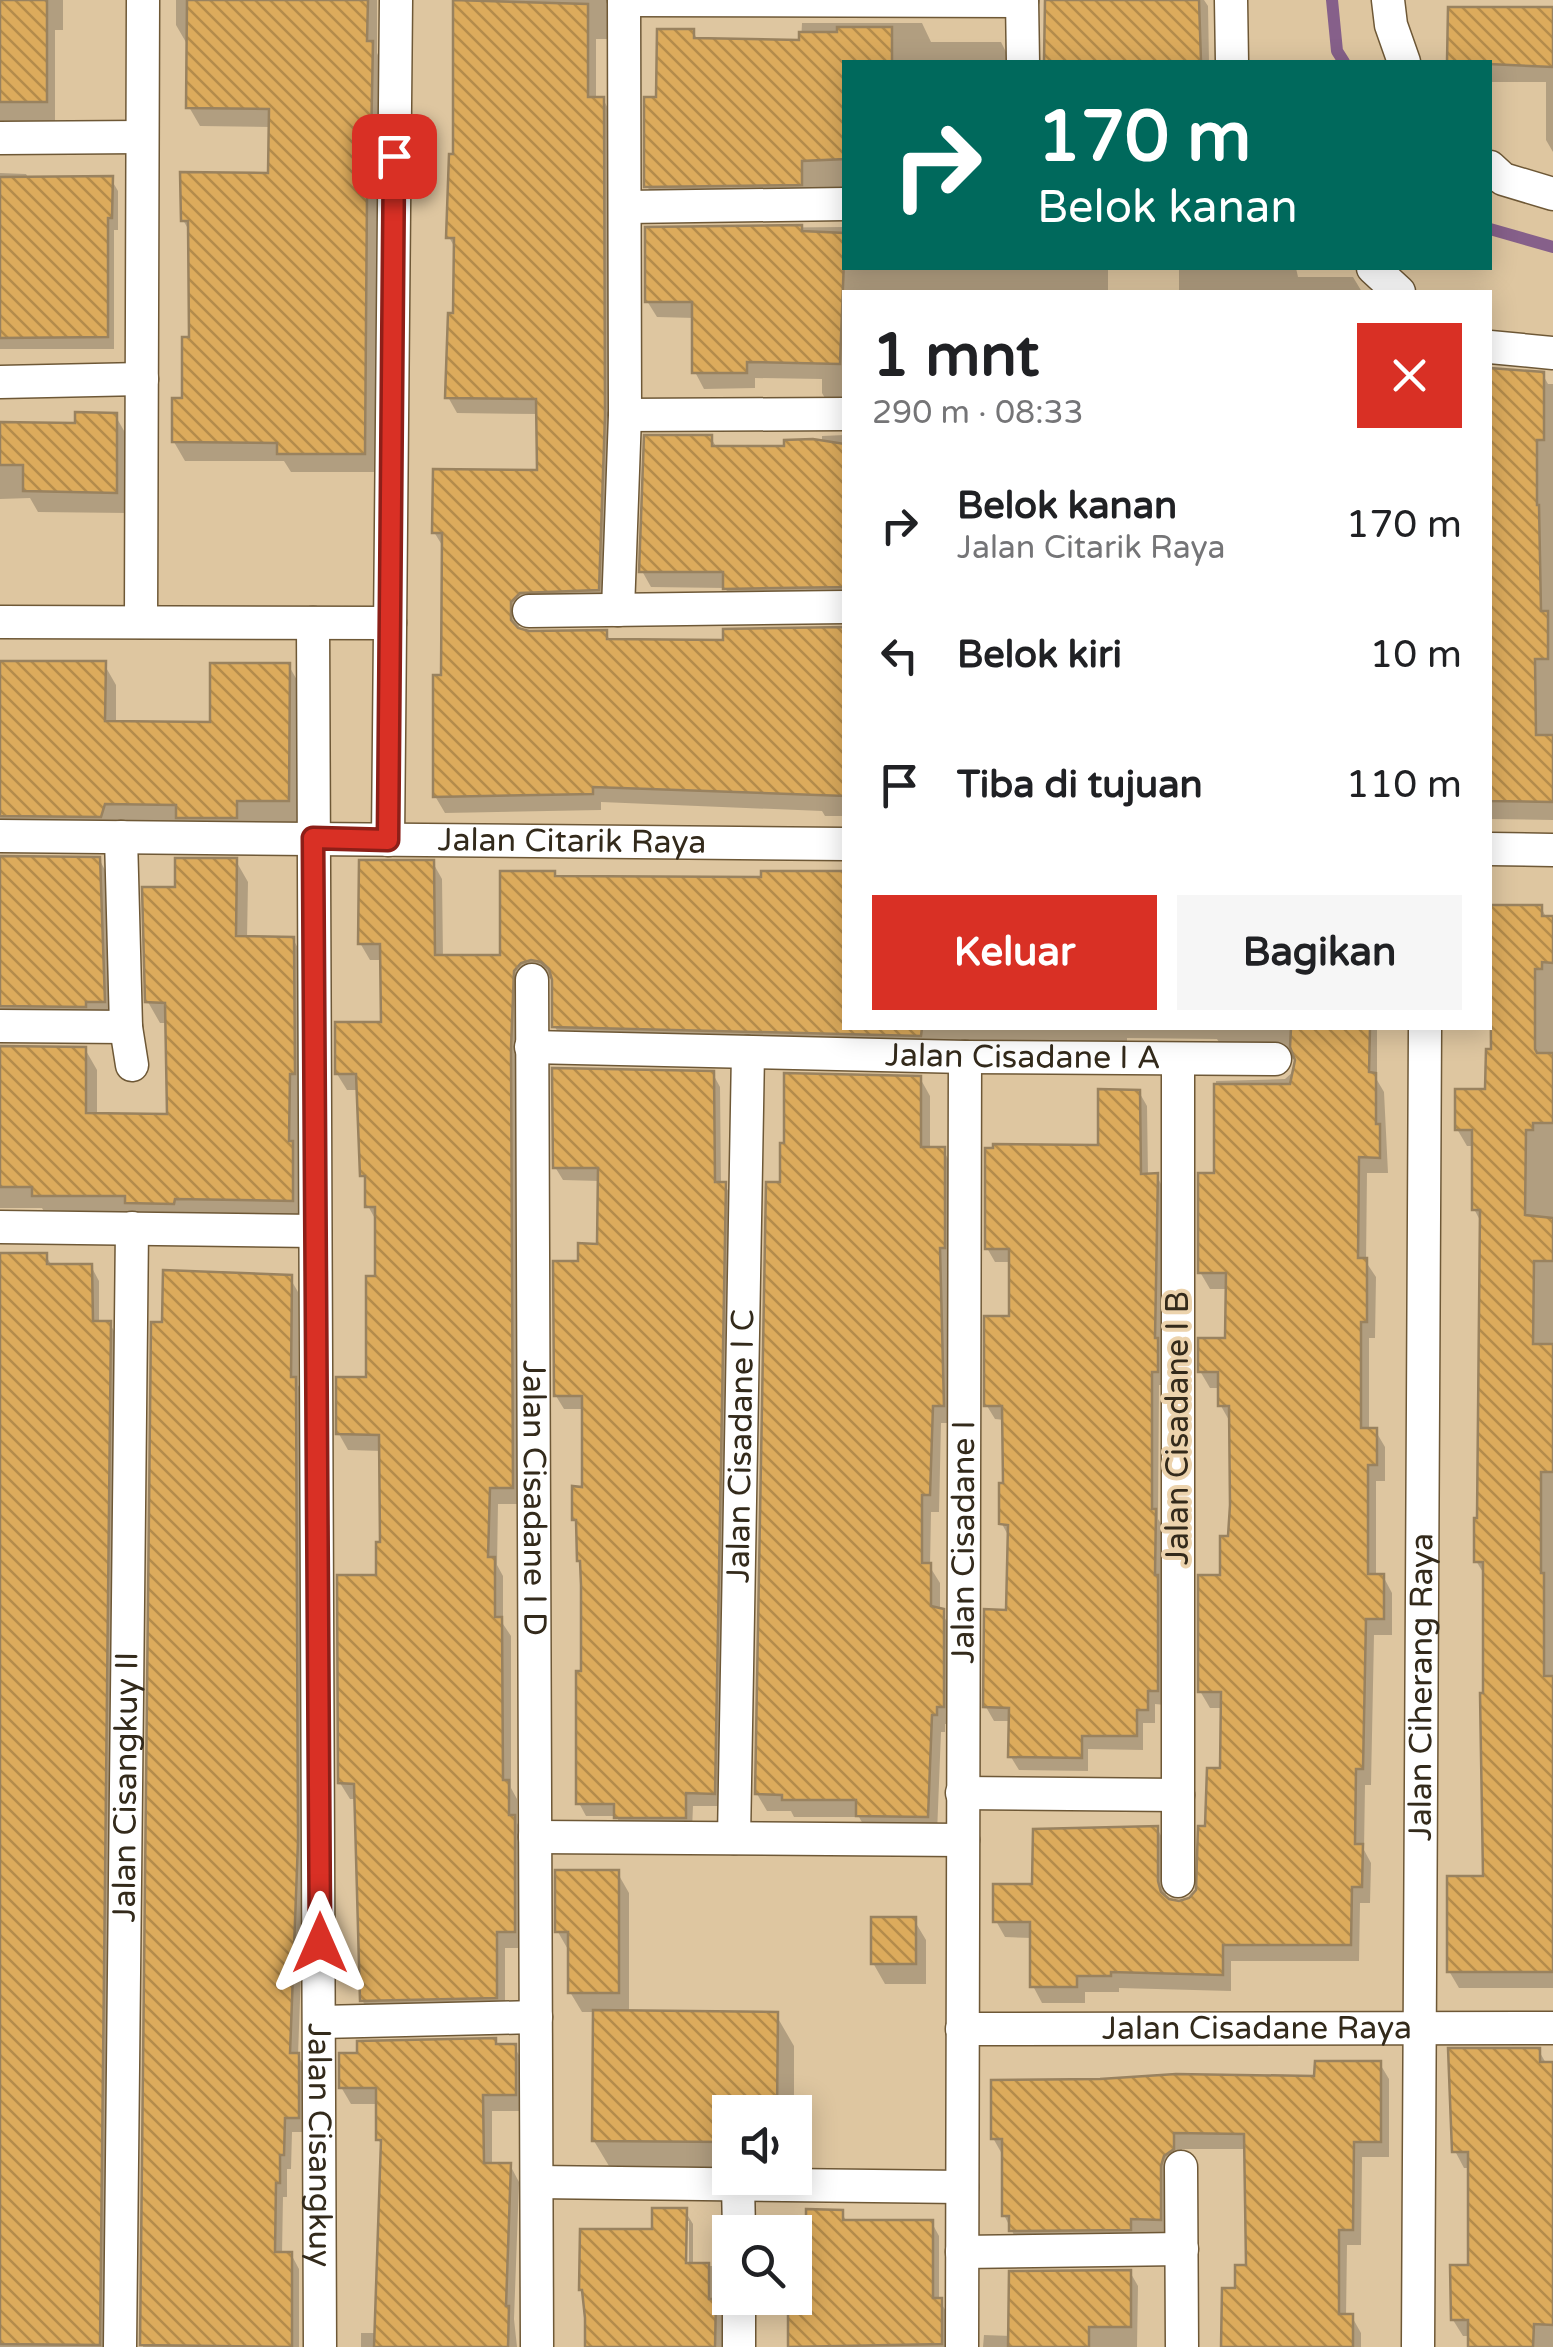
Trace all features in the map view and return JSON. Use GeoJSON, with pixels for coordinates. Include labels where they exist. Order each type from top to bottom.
{"type":"FeatureCollection","features":[{"type":"Feature","properties":{"kind":"street"},"geometry":{"type":"LineString","coordinates":[[141,622],[143,0]]}},
{"type":"Feature","properties":{"kind":"street"},"geometry":{"type":"LineString","coordinates":[[388,840],[396,0]]}},
{"type":"Feature","properties":{"kind":"street"},"geometry":{"type":"LineString","coordinates":[[618,610],[625,415],[624,0],[1022,0],[1023,60]]}},
{"type":"Feature","properties":{"kind":"street"},"geometry":{"type":"LineString","coordinates":[[1231,0],[1232,60]]}},
{"type":"Feature","properties":{"kind":"street"},"geometry":{"type":"LineString","coordinates":[[1388,0],[1391,25],[1403,60]]}},
{"type":"Feature","properties":{"kind":"street"},"geometry":{"type":"LineString","coordinates":[[0,138],[142,137]]}},
{"type":"Feature","properties":{"kind":"street"},"geometry":{"type":"LineString","coordinates":[[1492,169],[1503,179],[1553,194]]}},
{"type":"Feature","properties":{"kind":"street"},"geometry":{"type":"LineString","coordinates":[[627,207],[842,204]]}},
{"type":"Feature","properties":{"kind":"street"},"geometry":{"type":"LineString","coordinates":[[1375,270],[1397,290]]}},
{"type":"Feature","properties":{"kind":"street"},"geometry":{"type":"LineString","coordinates":[[1492,346],[1553,353]]}},
{"type":"Feature","properties":{"kind":"street"},"geometry":{"type":"LineString","coordinates":[[0,382],[142,379]]}},
{"type":"Feature","properties":{"kind":"street"},"geometry":{"type":"LineString","coordinates":[[625,415],[842,414]]}},
{"type":"Feature","properties":{"kind":"street"},"geometry":{"type":"LineString","coordinates":[[529,611],[842,607]]}},
{"type":"Feature","properties":{"kind":"street"},"geometry":{"type":"LineString","coordinates":[[0,622],[390,623]]}},
{"type":"Feature","properties":{"kind":"street","name":"Jalan Cisangkuy"},"geometry":{"type":"LineString","coordinates":[[312,623],[320,2347]]}},
{"type":"Feature","properties":{"kind":"street","name":"Jalan Citarik Raya"},"geometry":{"type":"LineString","coordinates":[[0,836],[842,844]]}},
{"type":"Feature","properties":{"kind":"street"},"geometry":{"type":"LineString","coordinates":[[122,837],[126,1027],[132,1064]]}},
{"type":"Feature","properties":{"kind":"street"},"geometry":{"type":"LineString","coordinates":[[1492,850],[1553,850]]}},
{"type":"Feature","properties":{"kind":"street","name":"Jalan Cisadane I D"},"geometry":{"type":"LineString","coordinates":[[532,980],[538,2347]]}},
{"type":"Feature","properties":{"kind":"street"},"geometry":{"type":"LineString","coordinates":[[0,1026],[126,1027]]}},
{"type":"Feature","properties":{"kind":"street","name":"Jalan Ciherang Raya"},"geometry":{"type":"LineString","coordinates":[[1418,2347],[1425,1030]]}},
{"type":"Feature","properties":{"kind":"street","name":"Jalan Cisadane I A"},"geometry":{"type":"LineString","coordinates":[[531,1048],[1275,1059]]}},
{"type":"Feature","properties":{"kind":"street","name":"Jalan Cisadane I C"},"geometry":{"type":"LineString","coordinates":[[734,1838],[748,1052]]}},
{"type":"Feature","properties":{"kind":"street","name":"Jalan Cisadane I"},"geometry":{"type":"LineString","coordinates":[[962,2347],[966,1057]]}},
{"type":"Feature","properties":{"kind":"street","name":"Jalan Cisadane I B"},"geometry":{"type":"LineString","coordinates":[[1178,1060],[1178,1881]]}},
{"type":"Feature","properties":{"kind":"street"},"geometry":{"type":"LineString","coordinates":[[0,1227],[315,1231]]}},
{"type":"Feature","properties":{"kind":"street","name":"Jalan Cisangkuy II"},"geometry":{"type":"LineString","coordinates":[[120,2347],[132,1228]]}},
{"type":"Feature","properties":{"kind":"street"},"geometry":{"type":"LineString","coordinates":[[962,1793],[1178,1795]]}},
{"type":"Feature","properties":{"kind":"street"},"geometry":{"type":"LineString","coordinates":[[535,1837],[962,1840]]}},
{"type":"Feature","properties":{"kind":"street"},"geometry":{"type":"LineString","coordinates":[[321,2022],[536,2017]]}},
{"type":"Feature","properties":{"kind":"street","name":"Jalan Cisadane Raya"},"geometry":{"type":"LineString","coordinates":[[962,2028],[1553,2028]]}},
{"type":"Feature","properties":{"kind":"street"},"geometry":{"type":"LineString","coordinates":[[1181,2168],[1182,2347]]}},
{"type":"Feature","properties":{"kind":"street"},"geometry":{"type":"LineString","coordinates":[[537,2182],[712,2184]]}},
{"type":"Feature","properties":{"kind":"street"},"geometry":{"type":"LineString","coordinates":[[812,2185],[962,2187]]}},
{"type":"Feature","properties":{"kind":"street"},"geometry":{"type":"LineString","coordinates":[[962,2252],[1182,2249]]}},
{"type":"Feature","properties":{"kind":"street"},"geometry":{"type":"LineString","coordinates":[[739,2315],[740,2347]]}},
{"type":"Feature","properties":{"kind":"building"},"geometry":{"type":"Polygon","coordinates":[[[0,0],[47,0],[47,102],[0,102],[0,0]]]}},
{"type":"Feature","properties":{"kind":"building"},"geometry":{"type":"Polygon","coordinates":[[[187,0],[368,0],[367,41],[373,41],[367,195],[365,454],[277,454],[277,443],[172,442],[172,398],[182,398],[182,337],[189,337],[188,221],[181,221],[180,172],[268,173],[269,109],[186,108],[187,0]]]}},
{"type":"Feature","properties":{"kind":"building"},"geometry":{"type":"Polygon","coordinates":[[[453,0],[588,4],[588,97],[604,97],[605,415],[599,590],[520,593],[511,602],[511,620],[518,628],[529,631],[607,630],[607,639],[723,640],[723,629],[842,627],[842,796],[593,787],[593,794],[433,797],[433,675],[441,675],[442,533],[432,533],[433,469],[537,470],[536,399],[445,398],[448,313],[453,313],[454,238],[446,238],[449,154],[453,154],[453,0]]]}},
{"type":"Feature","properties":{"kind":"building"},"geometry":{"type":"Polygon","coordinates":[[[1045,0],[1199,0],[1201,60],[1044,60],[1045,0]]]}},
{"type":"Feature","properties":{"kind":"building"},"geometry":{"type":"Polygon","coordinates":[[[1448,7],[1553,7],[1553,67],[1447,60],[1448,7]]]}},
{"type":"Feature","properties":{"kind":"building"},"geometry":{"type":"Polygon","coordinates":[[[837,27],[892,27],[892,60],[842,60],[842,159],[802,161],[802,185],[644,187],[644,97],[656,97],[657,29],[694,29],[694,38],[799,40],[799,32],[837,32],[837,27]]]}},
{"type":"Feature","properties":{"kind":"building"},"geometry":{"type":"Polygon","coordinates":[[[113,176],[112,218],[108,218],[108,337],[0,338],[0,177],[113,176]]]}},
{"type":"Feature","properties":{"kind":"building"},"geometry":{"type":"Polygon","coordinates":[[[802,225],[802,231],[842,233],[840,364],[747,362],[747,373],[692,373],[692,302],[645,302],[645,227],[802,225]]]}},
{"type":"Feature","properties":{"kind":"building"},"geometry":{"type":"Polygon","coordinates":[[[1492,368],[1544,372],[1544,440],[1537,440],[1537,505],[1541,611],[1548,611],[1548,659],[1535,659],[1536,735],[1553,735],[1553,802],[1492,801],[1492,368]]]}},
{"type":"Feature","properties":{"kind":"building"},"geometry":{"type":"Polygon","coordinates":[[[75,412],[117,413],[117,493],[23,491],[23,465],[0,465],[0,422],[75,423],[75,412]]]}},
{"type":"Feature","properties":{"kind":"building"},"geometry":{"type":"Polygon","coordinates":[[[644,435],[712,435],[712,446],[784,446],[784,440],[813,439],[842,444],[842,587],[723,589],[723,572],[639,572],[644,435]]]}},
{"type":"Feature","properties":{"kind":"building"},"geometry":{"type":"Polygon","coordinates":[[[0,661],[106,661],[105,721],[210,722],[210,663],[290,663],[289,801],[237,801],[237,818],[176,818],[176,805],[105,804],[101,817],[0,816],[0,661]]]}},
{"type":"Feature","properties":{"kind":"building"},"geometry":{"type":"Polygon","coordinates":[[[0,856],[100,857],[105,1002],[86,1002],[86,1007],[0,1006],[0,856]]]}},
{"type":"Feature","properties":{"kind":"building"},"geometry":{"type":"Polygon","coordinates":[[[175,858],[237,858],[236,936],[294,937],[295,1074],[290,1074],[289,1141],[293,1141],[293,1201],[175,1199],[174,1204],[125,1203],[125,1196],[32,1196],[32,1187],[0,1187],[0,1046],[86,1047],[86,1113],[167,1114],[165,1003],[145,1002],[142,887],[175,887],[175,858]]]}},
{"type":"Feature","properties":{"kind":"building"},"geometry":{"type":"Polygon","coordinates":[[[359,860],[434,860],[435,955],[500,955],[500,871],[555,871],[555,876],[761,877],[761,871],[842,871],[842,1030],[922,1030],[921,1036],[552,1027],[549,969],[531,960],[514,971],[513,1488],[490,1488],[488,1557],[495,1557],[495,1617],[502,1617],[503,1780],[509,1780],[509,1815],[515,1815],[515,1932],[497,1932],[497,1998],[360,2001],[354,1784],[338,1783],[337,1575],[376,1575],[376,1542],[380,1542],[379,1435],[336,1434],[336,1377],[366,1377],[366,1276],[375,1276],[375,1207],[365,1207],[365,1176],[360,1176],[356,1074],[335,1074],[335,1022],[381,1022],[380,944],[358,944],[359,860]]]}},
{"type":"Feature","properties":{"kind":"building"},"geometry":{"type":"Polygon","coordinates":[[[1492,905],[1542,905],[1542,916],[1553,916],[1553,963],[1542,962],[1542,969],[1535,969],[1535,1049],[1537,1053],[1553,1053],[1553,1123],[1533,1123],[1533,1130],[1526,1130],[1525,1215],[1553,1218],[1553,1261],[1534,1261],[1533,1344],[1553,1344],[1553,1472],[1541,1472],[1541,1573],[1544,1676],[1553,1676],[1553,1972],[1447,1972],[1447,1876],[1483,1876],[1483,1562],[1474,1562],[1480,1210],[1472,1210],[1472,1130],[1455,1130],[1455,1089],[1485,1089],[1486,1049],[1491,1049],[1492,905]]]}},
{"type":"Feature","properties":{"kind":"building"},"geometry":{"type":"Polygon","coordinates":[[[1291,1030],[1370,1030],[1369,1072],[1376,1073],[1376,1124],[1380,1124],[1380,1158],[1359,1157],[1358,1258],[1367,1258],[1367,1322],[1361,1322],[1361,1428],[1377,1428],[1377,1465],[1368,1465],[1368,1574],[1384,1574],[1384,1619],[1366,1619],[1363,1769],[1356,1769],[1355,1844],[1363,1844],[1362,1887],[1352,1887],[1351,1945],[1223,1945],[1223,1975],[1111,1972],[1111,1976],[1077,1976],[1077,1987],[1030,1987],[1030,1922],[993,1922],[993,1884],[1032,1884],[1033,1829],[1158,1826],[1161,1892],[1179,1901],[1196,1890],[1198,1826],[1205,1826],[1207,1768],[1220,1768],[1221,1692],[1198,1692],[1198,1575],[1220,1575],[1220,1536],[1228,1536],[1230,1505],[1229,1406],[1218,1406],[1218,1372],[1198,1372],[1198,1338],[1225,1338],[1226,1273],[1198,1273],[1198,1173],[1214,1173],[1214,1084],[1290,1084],[1295,1060],[1290,1047],[1291,1030]]]}},
{"type":"Feature","properties":{"kind":"building"},"geometry":{"type":"Polygon","coordinates":[[[552,1068],[714,1071],[715,1182],[726,1182],[715,1794],[686,1793],[686,1818],[614,1818],[614,1804],[576,1804],[576,1671],[581,1671],[581,1585],[576,1520],[572,1520],[572,1486],[582,1487],[582,1396],[554,1396],[553,1261],[578,1261],[578,1243],[597,1244],[598,1168],[553,1168],[552,1068]]]}},
{"type":"Feature","properties":{"kind":"building"},"geometry":{"type":"Polygon","coordinates":[[[784,1073],[921,1076],[921,1147],[945,1147],[945,1248],[940,1248],[944,1406],[933,1406],[930,1495],[922,1495],[922,1563],[931,1563],[931,1606],[944,1609],[944,1707],[937,1707],[937,1715],[932,1715],[928,1817],[856,1816],[856,1800],[782,1800],[782,1795],[755,1794],[766,1182],[780,1182],[784,1073]]]}},
{"type":"Feature","properties":{"kind":"building"},"geometry":{"type":"Polygon","coordinates":[[[1098,1089],[1140,1090],[1141,1174],[1158,1173],[1158,1372],[1152,1372],[1152,1509],[1156,1509],[1158,1691],[1148,1691],[1148,1710],[1137,1710],[1137,1736],[1082,1736],[1082,1758],[1008,1757],[1009,1708],[983,1707],[984,1609],[1006,1610],[1008,1525],[999,1524],[1002,1406],[984,1406],[984,1316],[1009,1316],[1009,1249],[985,1249],[985,1148],[993,1148],[993,1144],[1098,1145],[1098,1089]]]}},
{"type":"Feature","properties":{"kind":"building"},"geometry":{"type":"Polygon","coordinates":[[[0,1253],[47,1253],[47,1264],[92,1264],[93,1321],[111,1321],[100,2345],[0,2344],[0,1253]]]}},
{"type":"Feature","properties":{"kind":"building"},"geometry":{"type":"Polygon","coordinates":[[[163,1270],[292,1275],[298,1842],[290,2053],[299,2053],[299,2118],[285,2118],[284,2155],[280,2155],[280,2183],[276,2183],[275,2252],[292,2252],[292,2347],[140,2345],[151,1322],[162,1322],[163,1270]]]}},
{"type":"Feature","properties":{"kind":"building"},"geometry":{"type":"Polygon","coordinates":[[[555,1870],[619,1870],[619,1993],[568,1993],[568,1932],[555,1932],[555,1870]]]}},
{"type":"Feature","properties":{"kind":"building"},"geometry":{"type":"Polygon","coordinates":[[[871,1917],[916,1917],[916,1964],[871,1964],[871,1917]]]}},
{"type":"Feature","properties":{"kind":"building"},"geometry":{"type":"Polygon","coordinates":[[[593,2010],[778,2012],[777,2095],[712,2095],[712,2142],[592,2141],[593,2010]]]}},
{"type":"Feature","properties":{"kind":"building"},"geometry":{"type":"Polygon","coordinates":[[[496,2038],[496,2044],[516,2044],[516,2095],[483,2095],[484,2163],[511,2163],[508,2347],[374,2347],[381,2140],[376,2140],[376,2088],[339,2088],[339,2053],[357,2053],[357,2041],[496,2038]]]}},
{"type":"Feature","properties":{"kind":"building"},"geometry":{"type":"Polygon","coordinates":[[[1448,2048],[1540,2048],[1540,2062],[1553,2062],[1553,2325],[1534,2324],[1533,2347],[1468,2347],[1468,2320],[1451,2320],[1450,2265],[1468,2265],[1468,2152],[1452,2152],[1448,2048]]]}},
{"type":"Feature","properties":{"kind":"building"},"geometry":{"type":"Polygon","coordinates":[[[1315,2061],[1381,2061],[1381,2142],[1354,2142],[1353,2230],[1339,2230],[1339,2314],[1353,2314],[1353,2347],[1221,2347],[1222,2288],[1235,2288],[1235,2265],[1246,2265],[1244,2134],[1174,2133],[1174,2149],[1164,2156],[1161,2166],[1161,2220],[1131,2219],[1131,2230],[1009,2231],[1009,2216],[1002,2216],[1002,2139],[991,2139],[991,2080],[1176,2074],[1314,2076],[1315,2061]]]}},
{"type":"Feature","properties":{"kind":"building"},"geometry":{"type":"Polygon","coordinates":[[[652,2208],[687,2208],[686,2263],[709,2263],[715,2347],[585,2347],[585,2318],[579,2290],[580,2229],[652,2229],[652,2208]]]}},
{"type":"Feature","properties":{"kind":"building"},"geometry":{"type":"Polygon","coordinates":[[[806,2209],[843,2210],[843,2220],[933,2220],[933,2298],[942,2298],[942,2344],[788,2347],[788,2315],[812,2315],[812,2215],[806,2215],[806,2209]]]}},
{"type":"Feature","properties":{"kind":"building"},"geometry":{"type":"Polygon","coordinates":[[[1131,2270],[1131,2327],[1089,2327],[1089,2347],[1008,2347],[1009,2271],[1131,2270]]]}},
{"type":"Feature","properties":{"kind":"waterway"},"geometry":{"type":"LineString","coordinates":[[1332,0],[1337,51],[1343,60]]}},
{"type":"Feature","properties":{"kind":"waterway"},"geometry":{"type":"LineString","coordinates":[[1492,230],[1553,247]]}},
{"type":"Feature","properties":{"kind":"route"},"geometry":{"type":"LineString","coordinates":[[320,1943],[313,838],[388,840],[394,156]]}}]}
